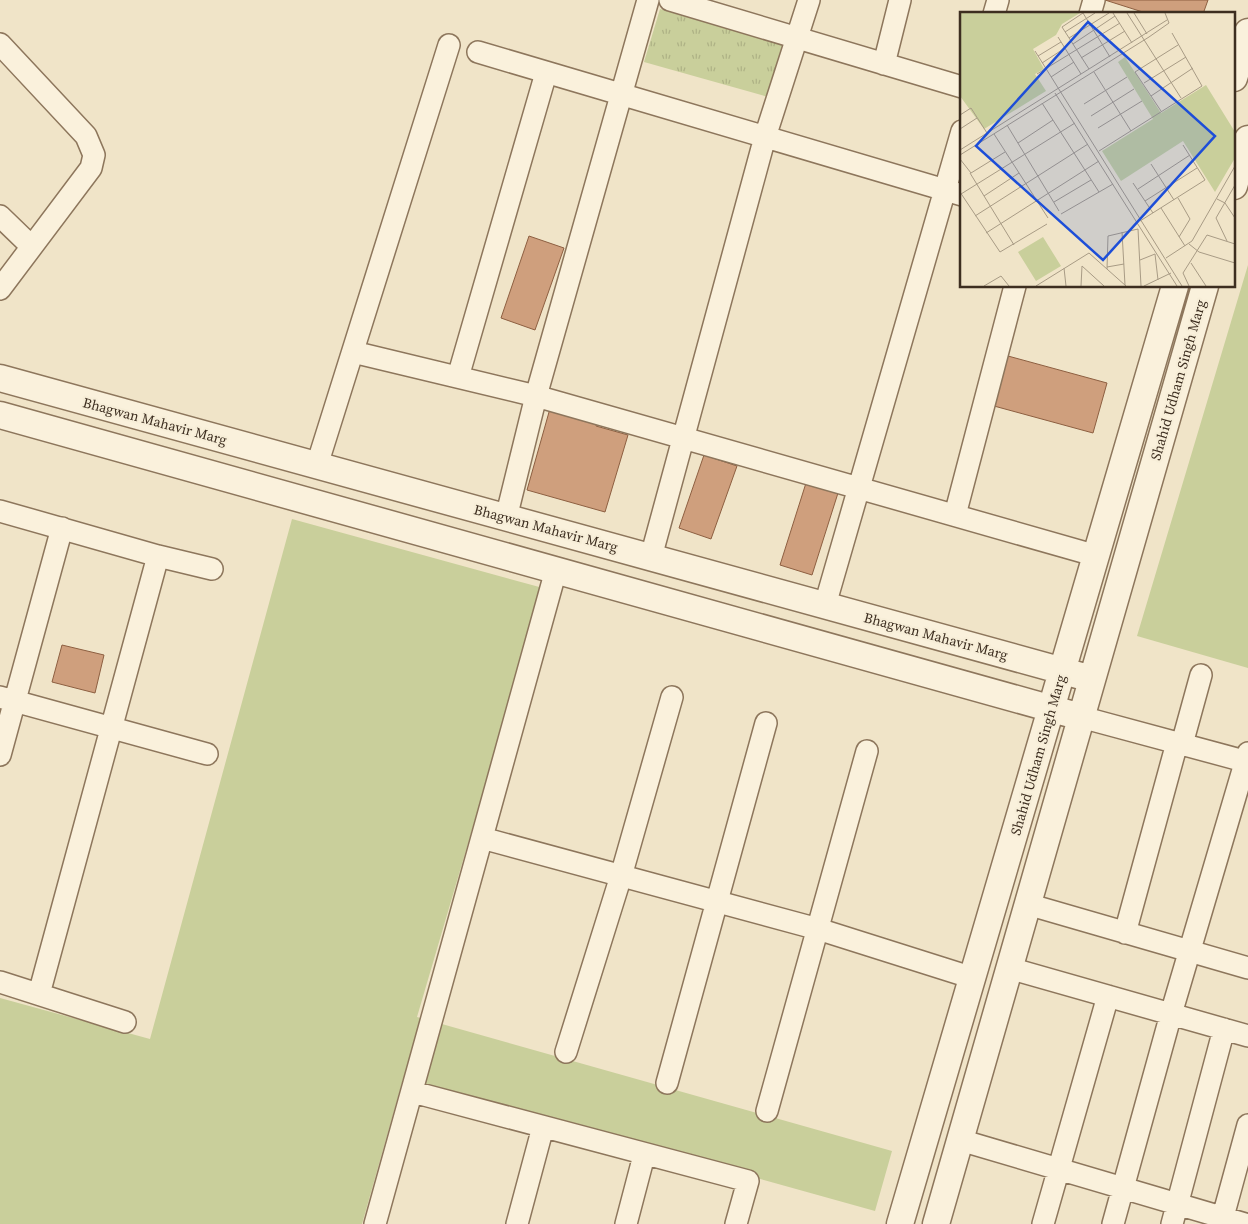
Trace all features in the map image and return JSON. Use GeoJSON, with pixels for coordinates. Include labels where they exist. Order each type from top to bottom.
{"type":"FeatureCollection","features":[{"type":"Feature","properties":{"kind":"street"},"geometry":{"type":"LineString","coordinates":[[506,518],[536,396],[648,0]]}},
{"type":"Feature","properties":{"kind":"street"},"geometry":{"type":"LineString","coordinates":[[670,0],[960,86]]}},
{"type":"Feature","properties":{"kind":"street"},"geometry":{"type":"LineString","coordinates":[[651,557],[765,137],[809,0]]}},
{"type":"Feature","properties":{"kind":"street"},"geometry":{"type":"LineString","coordinates":[[884,64],[900,0]]}},
{"type":"Feature","properties":{"kind":"street"},"geometry":{"type":"LineString","coordinates":[[1236,71],[1248,32]]}},
{"type":"Feature","properties":{"kind":"street"},"geometry":{"type":"LineString","coordinates":[[0,44],[86,136],[94,155],[91,168],[0,289]]}},
{"type":"Feature","properties":{"kind":"street"},"geometry":{"type":"LineString","coordinates":[[317,465],[449,45]]}},
{"type":"Feature","properties":{"kind":"street"},"geometry":{"type":"LineString","coordinates":[[478,52],[953,192]]}},
{"type":"Feature","properties":{"kind":"street"},"geometry":{"type":"LineString","coordinates":[[458,377],[546,73]]}},
{"type":"Feature","properties":{"kind":"street"},"geometry":{"type":"LineString","coordinates":[[1236,179],[1248,139]]}},
{"type":"Feature","properties":{"kind":"street"},"geometry":{"type":"LineString","coordinates":[[825,605],[859,487],[953,192],[960,145]]}},
{"type":"Feature","properties":{"kind":"street"},"geometry":{"type":"LineString","coordinates":[[0,216],[31,246]]}},
{"type":"Feature","properties":{"kind":"street"},"geometry":{"type":"LineString","coordinates":[[955,515],[1014,288]]}},
{"type":"Feature","properties":{"kind":"street","name":"Shahid Udham Singh Marg"},"geometry":{"type":"LineString","coordinates":[[900,1224],[1174,288]]}},
{"type":"Feature","properties":{"kind":"street","name":"Shahid Udham Singh Marg"},"geometry":{"type":"LineString","coordinates":[[936,1224],[1204,288]]}},
{"type":"Feature","properties":{"kind":"street"},"geometry":{"type":"LineString","coordinates":[[353,352],[536,396],[1097,556]]}},
{"type":"Feature","properties":{"kind":"street","name":"Bhagwan Mahavir Marg"},"geometry":{"type":"LineString","coordinates":[[0,378],[1092,679]]}},
{"type":"Feature","properties":{"kind":"street"},"geometry":{"type":"LineString","coordinates":[[0,415],[1052,709],[1179,744],[1247,759],[1189,951],[1113,1224]]}},
{"type":"Feature","properties":{"kind":"street"},"geometry":{"type":"LineString","coordinates":[[0,511],[158,556],[212,569]]}},
{"type":"Feature","properties":{"kind":"street"},"geometry":{"type":"LineString","coordinates":[[0,756],[8,699],[62,528]]}},
{"type":"Feature","properties":{"kind":"street"},"geometry":{"type":"LineString","coordinates":[[38,994],[158,556]]}},
{"type":"Feature","properties":{"kind":"street"},"geometry":{"type":"LineString","coordinates":[[375,1224],[556,570]]}},
{"type":"Feature","properties":{"kind":"street"},"geometry":{"type":"LineString","coordinates":[[1125,933],[1179,744],[1201,675]]}},
{"type":"Feature","properties":{"kind":"street"},"geometry":{"type":"LineString","coordinates":[[566,1052],[621,876],[672,697]]}},
{"type":"Feature","properties":{"kind":"street"},"geometry":{"type":"LineString","coordinates":[[8,699],[207,754]]}},
{"type":"Feature","properties":{"kind":"street"},"geometry":{"type":"LineString","coordinates":[[667,1083],[766,723]]}},
{"type":"Feature","properties":{"kind":"street"},"geometry":{"type":"LineString","coordinates":[[767,1111],[868,751]]}},
{"type":"Feature","properties":{"kind":"street"},"geometry":{"type":"LineString","coordinates":[[482,838],[818,929],[973,978]]}},
{"type":"Feature","properties":{"kind":"street"},"geometry":{"type":"LineString","coordinates":[[1027,904],[1189,951],[1247,963]]}},
{"type":"Feature","properties":{"kind":"street"},"geometry":{"type":"LineString","coordinates":[[1009,968],[1248,1036]]}},
{"type":"Feature","properties":{"kind":"street"},"geometry":{"type":"LineString","coordinates":[[0,982],[125,1022]]}},
{"type":"Feature","properties":{"kind":"street"},"geometry":{"type":"LineString","coordinates":[[1043,1224],[1108,996]]}},
{"type":"Feature","properties":{"kind":"street"},"geometry":{"type":"LineString","coordinates":[[1174,1214],[1224,1029]]}},
{"type":"Feature","properties":{"kind":"street"},"geometry":{"type":"LineString","coordinates":[[413,1092],[748,1181],[736,1224]]}},
{"type":"Feature","properties":{"kind":"street"},"geometry":{"type":"LineString","coordinates":[[1222,1221],[1248,1125]]}},
{"type":"Feature","properties":{"kind":"street"},"geometry":{"type":"LineString","coordinates":[[517,1224],[543,1127]]}},
{"type":"Feature","properties":{"kind":"street"},"geometry":{"type":"LineString","coordinates":[[960,1140],[1123,1188],[1174,1214],[1245,1224]]}},
{"type":"Feature","properties":{"kind":"street"},"geometry":{"type":"LineString","coordinates":[[626,1224],[642,1163]]}},
{"type":"Feature","properties":{"kind":"green space"},"geometry":{"type":"Polygon","coordinates":[[[660,9],[783,45],[768,97],[644,62],[660,9]]]}},
{"type":"Feature","properties":{"kind":"green space"},"geometry":{"type":"Polygon","coordinates":[[[1248,265],[1248,668],[1137,636],[1248,265]]]}},
{"type":"Feature","properties":{"kind":"green space"},"geometry":{"type":"Polygon","coordinates":[[[292,519],[543,588],[417,1017],[892,1151],[875,1211],[403,1079],[362,1224],[0,1224],[0,998],[150,1039],[292,519]]]}},
{"type":"Feature","properties":{"kind":"building"},"geometry":{"type":"Polygon","coordinates":[[[1105,0],[1208,0],[1204,12],[1143,12],[1105,0]]]}},
{"type":"Feature","properties":{"kind":"building"},"geometry":{"type":"Polygon","coordinates":[[[529,236],[564,248],[535,330],[501,318],[529,236]]]}},
{"type":"Feature","properties":{"kind":"building"},"geometry":{"type":"Polygon","coordinates":[[[1008,356],[1107,383],[1093,433],[994,406],[1008,356]]]}},
{"type":"Feature","properties":{"kind":"building"},"geometry":{"type":"Polygon","coordinates":[[[551,405],[598,419],[596,426],[628,435],[605,512],[527,490],[551,405]]]}},
{"type":"Feature","properties":{"kind":"building"},"geometry":{"type":"Polygon","coordinates":[[[704,455],[737,466],[711,539],[679,528],[704,455]]]}},
{"type":"Feature","properties":{"kind":"building"},"geometry":{"type":"Polygon","coordinates":[[[806,483],[838,493],[812,575],[780,565],[806,483]]]}},
{"type":"Feature","properties":{"kind":"building"},"geometry":{"type":"Polygon","coordinates":[[[62,645],[104,655],[95,693],[52,682],[62,645]]]}}]}
